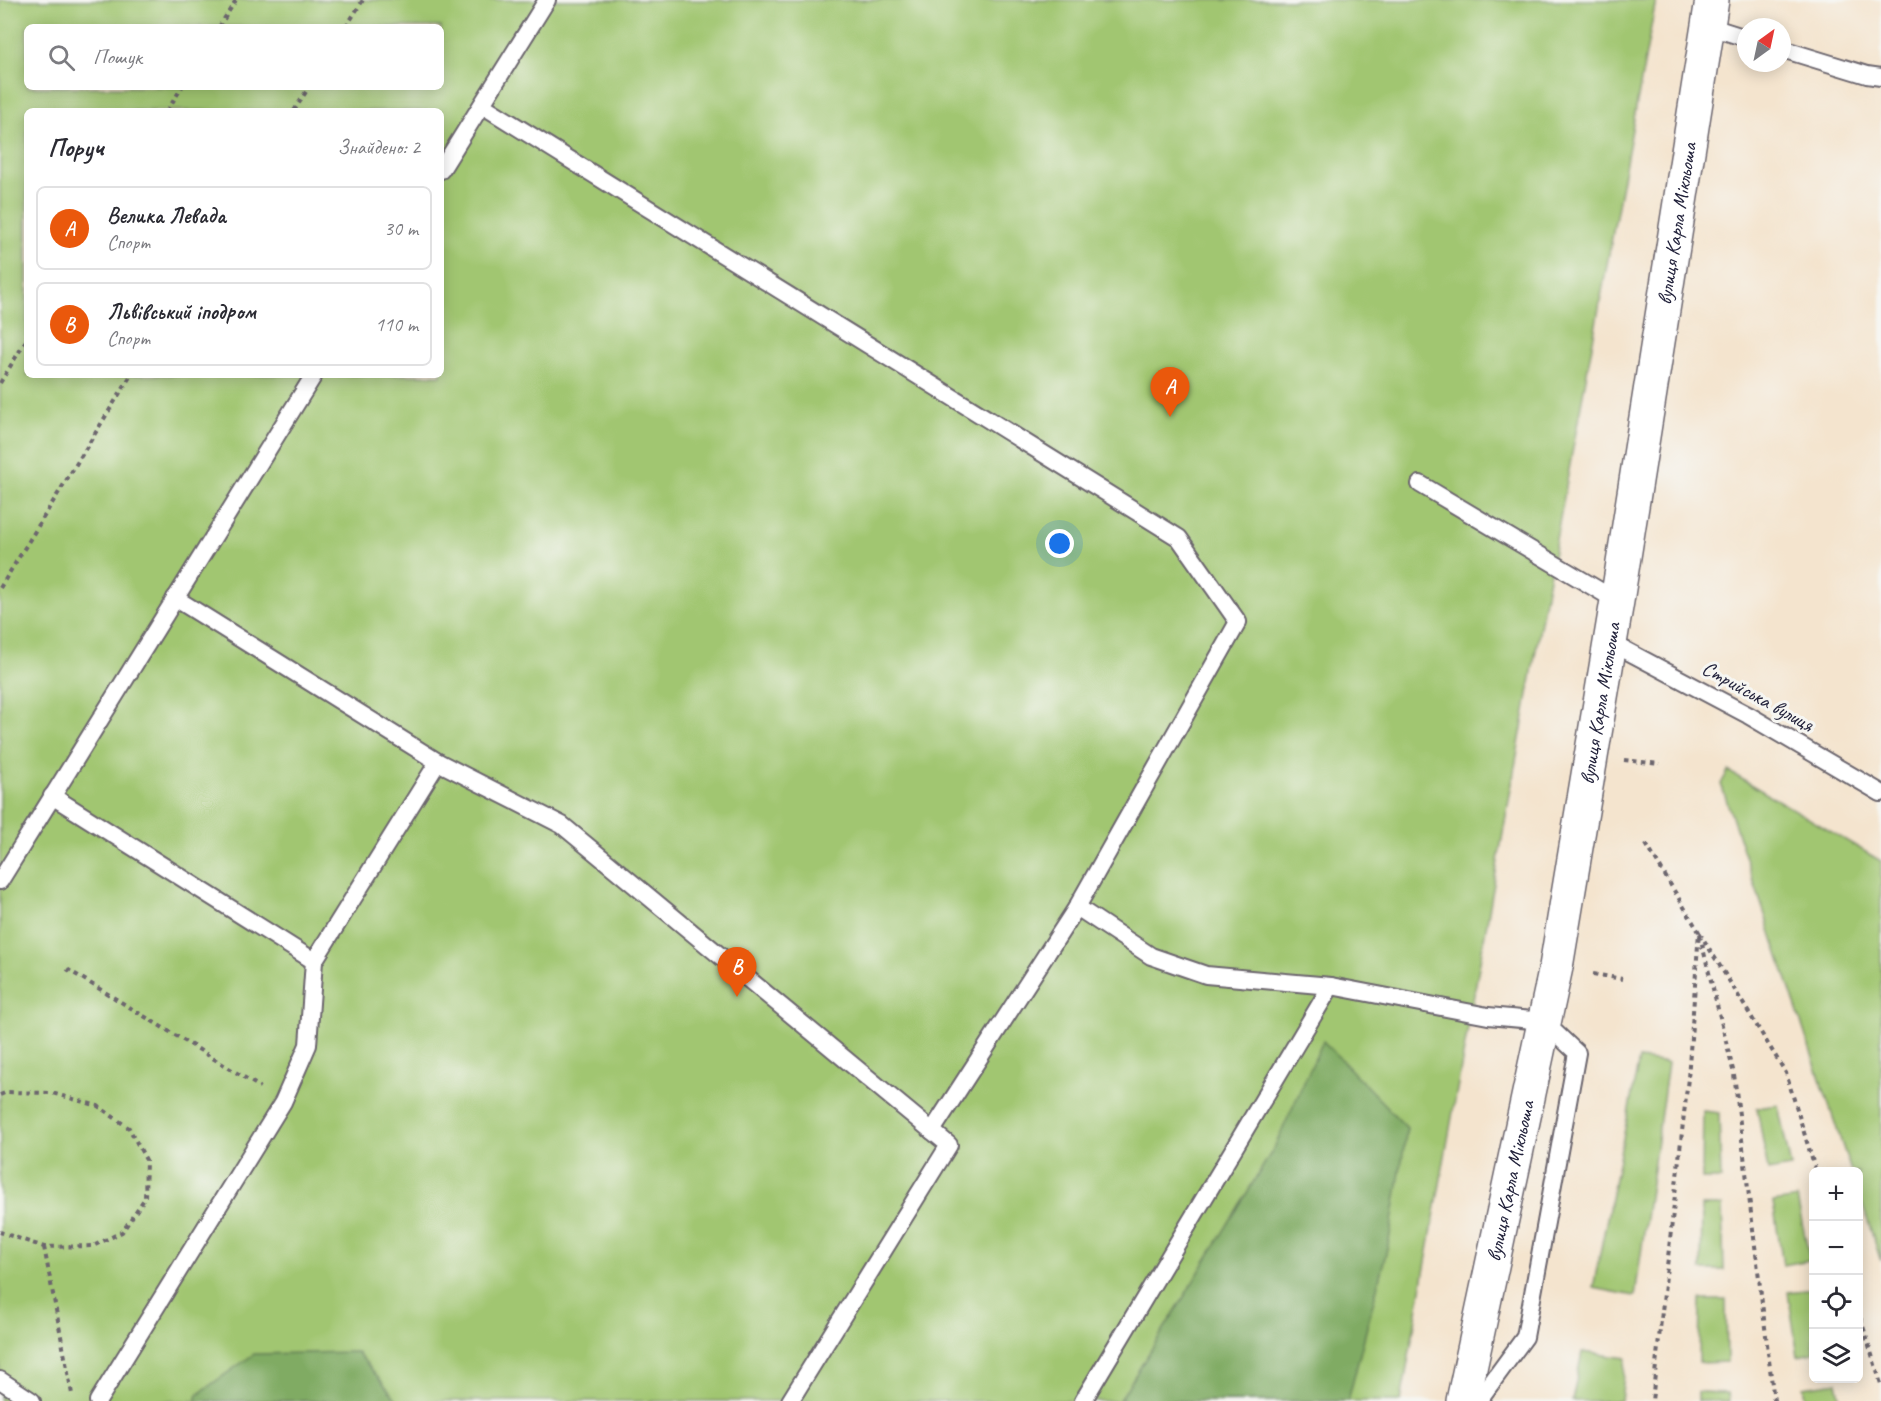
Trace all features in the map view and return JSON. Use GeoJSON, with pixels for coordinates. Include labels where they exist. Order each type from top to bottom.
{"type":"FeatureCollection","features":[{"type":"Feature","properties":{"kind":"street","name":"вулиця Карла Мікльоша"},"geometry":{"type":"LineString","coordinates":[[1463,1401],[1556,967],[1617,601],[1710,13]]}},
{"type":"Feature","properties":{"kind":"lane"},"geometry":{"type":"LineString","coordinates":[[444,165],[547,0]]}},
{"type":"Feature","properties":{"kind":"lane"},"geometry":{"type":"LineString","coordinates":[[1710,13],[1737,32]]}},
{"type":"Feature","properties":{"kind":"lane"},"geometry":{"type":"LineString","coordinates":[[1791,52],[1867,75],[1881,77]]}},
{"type":"Feature","properties":{"kind":"lane"},"geometry":{"type":"LineString","coordinates":[[482,105],[1179,538],[1238,622],[1077,907],[932,1131]]}},
{"type":"Feature","properties":{"kind":"lane"},"geometry":{"type":"LineString","coordinates":[[0,880],[312,378]]}},
{"type":"Feature","properties":{"kind":"lane"},"geometry":{"type":"LineString","coordinates":[[1420,484],[1617,601]]}},
{"type":"Feature","properties":{"kind":"lane"},"geometry":{"type":"LineString","coordinates":[[175,598],[438,762],[562,825],[950,1145],[790,1401]]}},
{"type":"Feature","properties":{"kind":"lane","name":"Стрийська вулиця"},"geometry":{"type":"LineString","coordinates":[[1610,642],[1748,714],[1881,793]]}},
{"type":"Feature","properties":{"kind":"lane"},"geometry":{"type":"LineString","coordinates":[[98,1401],[283,1102],[308,1045],[314,961],[438,762]]}},
{"type":"Feature","properties":{"kind":"lane"},"geometry":{"type":"LineString","coordinates":[[52,796],[314,961]]}},
{"type":"Feature","properties":{"kind":"lane"},"geometry":{"type":"LineString","coordinates":[[1077,907],[1151,956],[1206,975],[1331,986],[1488,1016],[1543,1021],[1577,1053],[1525,1337],[1478,1401]]}},
{"type":"Feature","properties":{"kind":"lane"},"geometry":{"type":"LineString","coordinates":[[1083,1401],[1331,986]]}},
{"type":"Feature","properties":{"kind":"lane"},"geometry":{"type":"LineString","coordinates":[[0,1380],[32,1401]]}},
{"type":"Feature","properties":{"kind":"path"},"geometry":{"type":"LineString","coordinates":[[221,24],[236,0]]}},
{"type":"Feature","properties":{"kind":"path"},"geometry":{"type":"LineString","coordinates":[[348,24],[363,0]]}},
{"type":"Feature","properties":{"kind":"path"},"geometry":{"type":"LineString","coordinates":[[169,108],[180,90]]}},
{"type":"Feature","properties":{"kind":"path"},"geometry":{"type":"LineString","coordinates":[[296,108],[307,90]]}},
{"type":"Feature","properties":{"kind":"path"},"geometry":{"type":"LineString","coordinates":[[0,383],[24,344]]}},
{"type":"Feature","properties":{"kind":"path"},"geometry":{"type":"LineString","coordinates":[[0,588],[129,378]]}},
{"type":"Feature","properties":{"kind":"path"},"geometry":{"type":"LineString","coordinates":[[1646,844],[1786,1073],[1814,1167]]}},
{"type":"Feature","properties":{"kind":"path"},"geometry":{"type":"LineString","coordinates":[[1652,1401],[1688,1078],[1699,932]]}},
{"type":"Feature","properties":{"kind":"path"},"geometry":{"type":"LineString","coordinates":[[1699,932],[1734,1074],[1774,1401]]}},
{"type":"Feature","properties":{"kind":"path"},"geometry":{"type":"LineString","coordinates":[[67,969],[283,1102]]}},
{"type":"Feature","properties":{"kind":"path"},"geometry":{"type":"LineString","coordinates":[[1593,974],[1622,979]]}},
{"type":"Feature","properties":{"kind":"path"},"geometry":{"type":"LineString","coordinates":[[0,1095],[7,1092],[52,1093],[98,1106],[129,1128],[146,1160],[145,1198],[122,1232],[93,1246],[44,1247],[0,1232]]}},
{"type":"Feature","properties":{"kind":"path"},"geometry":{"type":"LineString","coordinates":[[44,1247],[74,1401]]}},
{"type":"Feature","properties":{"kind":"path"},"geometry":{"type":"LineString","coordinates":[[1863,1326],[1881,1384]]}},
{"type":"Feature","properties":{"kind":"green space"},"geometry":{"type":"Polygon","coordinates":[[[0,0],[1656,0],[1546,594],[1401,1401],[0,1401],[0,0]]]}},
{"type":"Feature","properties":{"kind":"green space"},"geometry":{"type":"Polygon","coordinates":[[[1728,771],[1881,861],[1881,1261],[1863,1206],[1863,1167],[1850,1167],[1721,784],[1728,771]]]}},
{"type":"Feature","properties":{"kind":"green space"},"geometry":{"type":"Polygon","coordinates":[[[1323,1041],[1407,1128],[1389,1241],[1348,1401],[1119,1401],[1274,1148],[1323,1041]]]}},
{"type":"Feature","properties":{"kind":"green space"},"geometry":{"type":"Polygon","coordinates":[[[1639,1059],[1668,1063],[1635,1296],[1593,1288],[1639,1059]]]}},
{"type":"Feature","properties":{"kind":"green space"},"geometry":{"type":"Polygon","coordinates":[[[1778,1105],[1791,1167],[1768,1171],[1757,1108],[1778,1105]]]}},
{"type":"Feature","properties":{"kind":"green space"},"geometry":{"type":"Polygon","coordinates":[[[1703,1111],[1719,1113],[1721,1179],[1702,1179],[1703,1111]]]}},
{"type":"Feature","properties":{"kind":"green space"},"geometry":{"type":"Polygon","coordinates":[[[1797,1198],[1809,1260],[1783,1265],[1773,1202],[1797,1198]]]}},
{"type":"Feature","properties":{"kind":"green space"},"geometry":{"type":"Polygon","coordinates":[[[1702,1206],[1722,1206],[1724,1270],[1701,1270],[1702,1206]]]}},
{"type":"Feature","properties":{"kind":"green space"},"geometry":{"type":"Polygon","coordinates":[[[1809,1289],[1809,1354],[1798,1356],[1788,1292],[1809,1289]]]}},
{"type":"Feature","properties":{"kind":"green space"},"geometry":{"type":"Polygon","coordinates":[[[1700,1300],[1726,1300],[1727,1362],[1699,1363],[1700,1300]]]}},
{"type":"Feature","properties":{"kind":"green space"},"geometry":{"type":"Polygon","coordinates":[[[357,1352],[398,1401],[196,1401],[198,1394],[254,1354],[357,1352]]]}},
{"type":"Feature","properties":{"kind":"green space"},"geometry":{"type":"Polygon","coordinates":[[[1582,1352],[1626,1358],[1621,1401],[1572,1401],[1582,1352]]]}},
{"type":"Feature","properties":{"kind":"green space"},"geometry":{"type":"Polygon","coordinates":[[[1837,1383],[1841,1401],[1806,1401],[1803,1387],[1837,1383]]]}},
{"type":"Feature","properties":{"kind":"green space"},"geometry":{"type":"Polygon","coordinates":[[[1698,1392],[1728,1393],[1729,1401],[1698,1401],[1698,1392]]]}},
{"type":"Feature","properties":{"kind":"place","name":"Велика Левада"},"geometry":{"type":"Point","coordinates":[1170,417]}},
{"type":"Feature","properties":{"kind":"place","name":"Львівський іподром"},"geometry":{"type":"Point","coordinates":[737,997]}}]}
